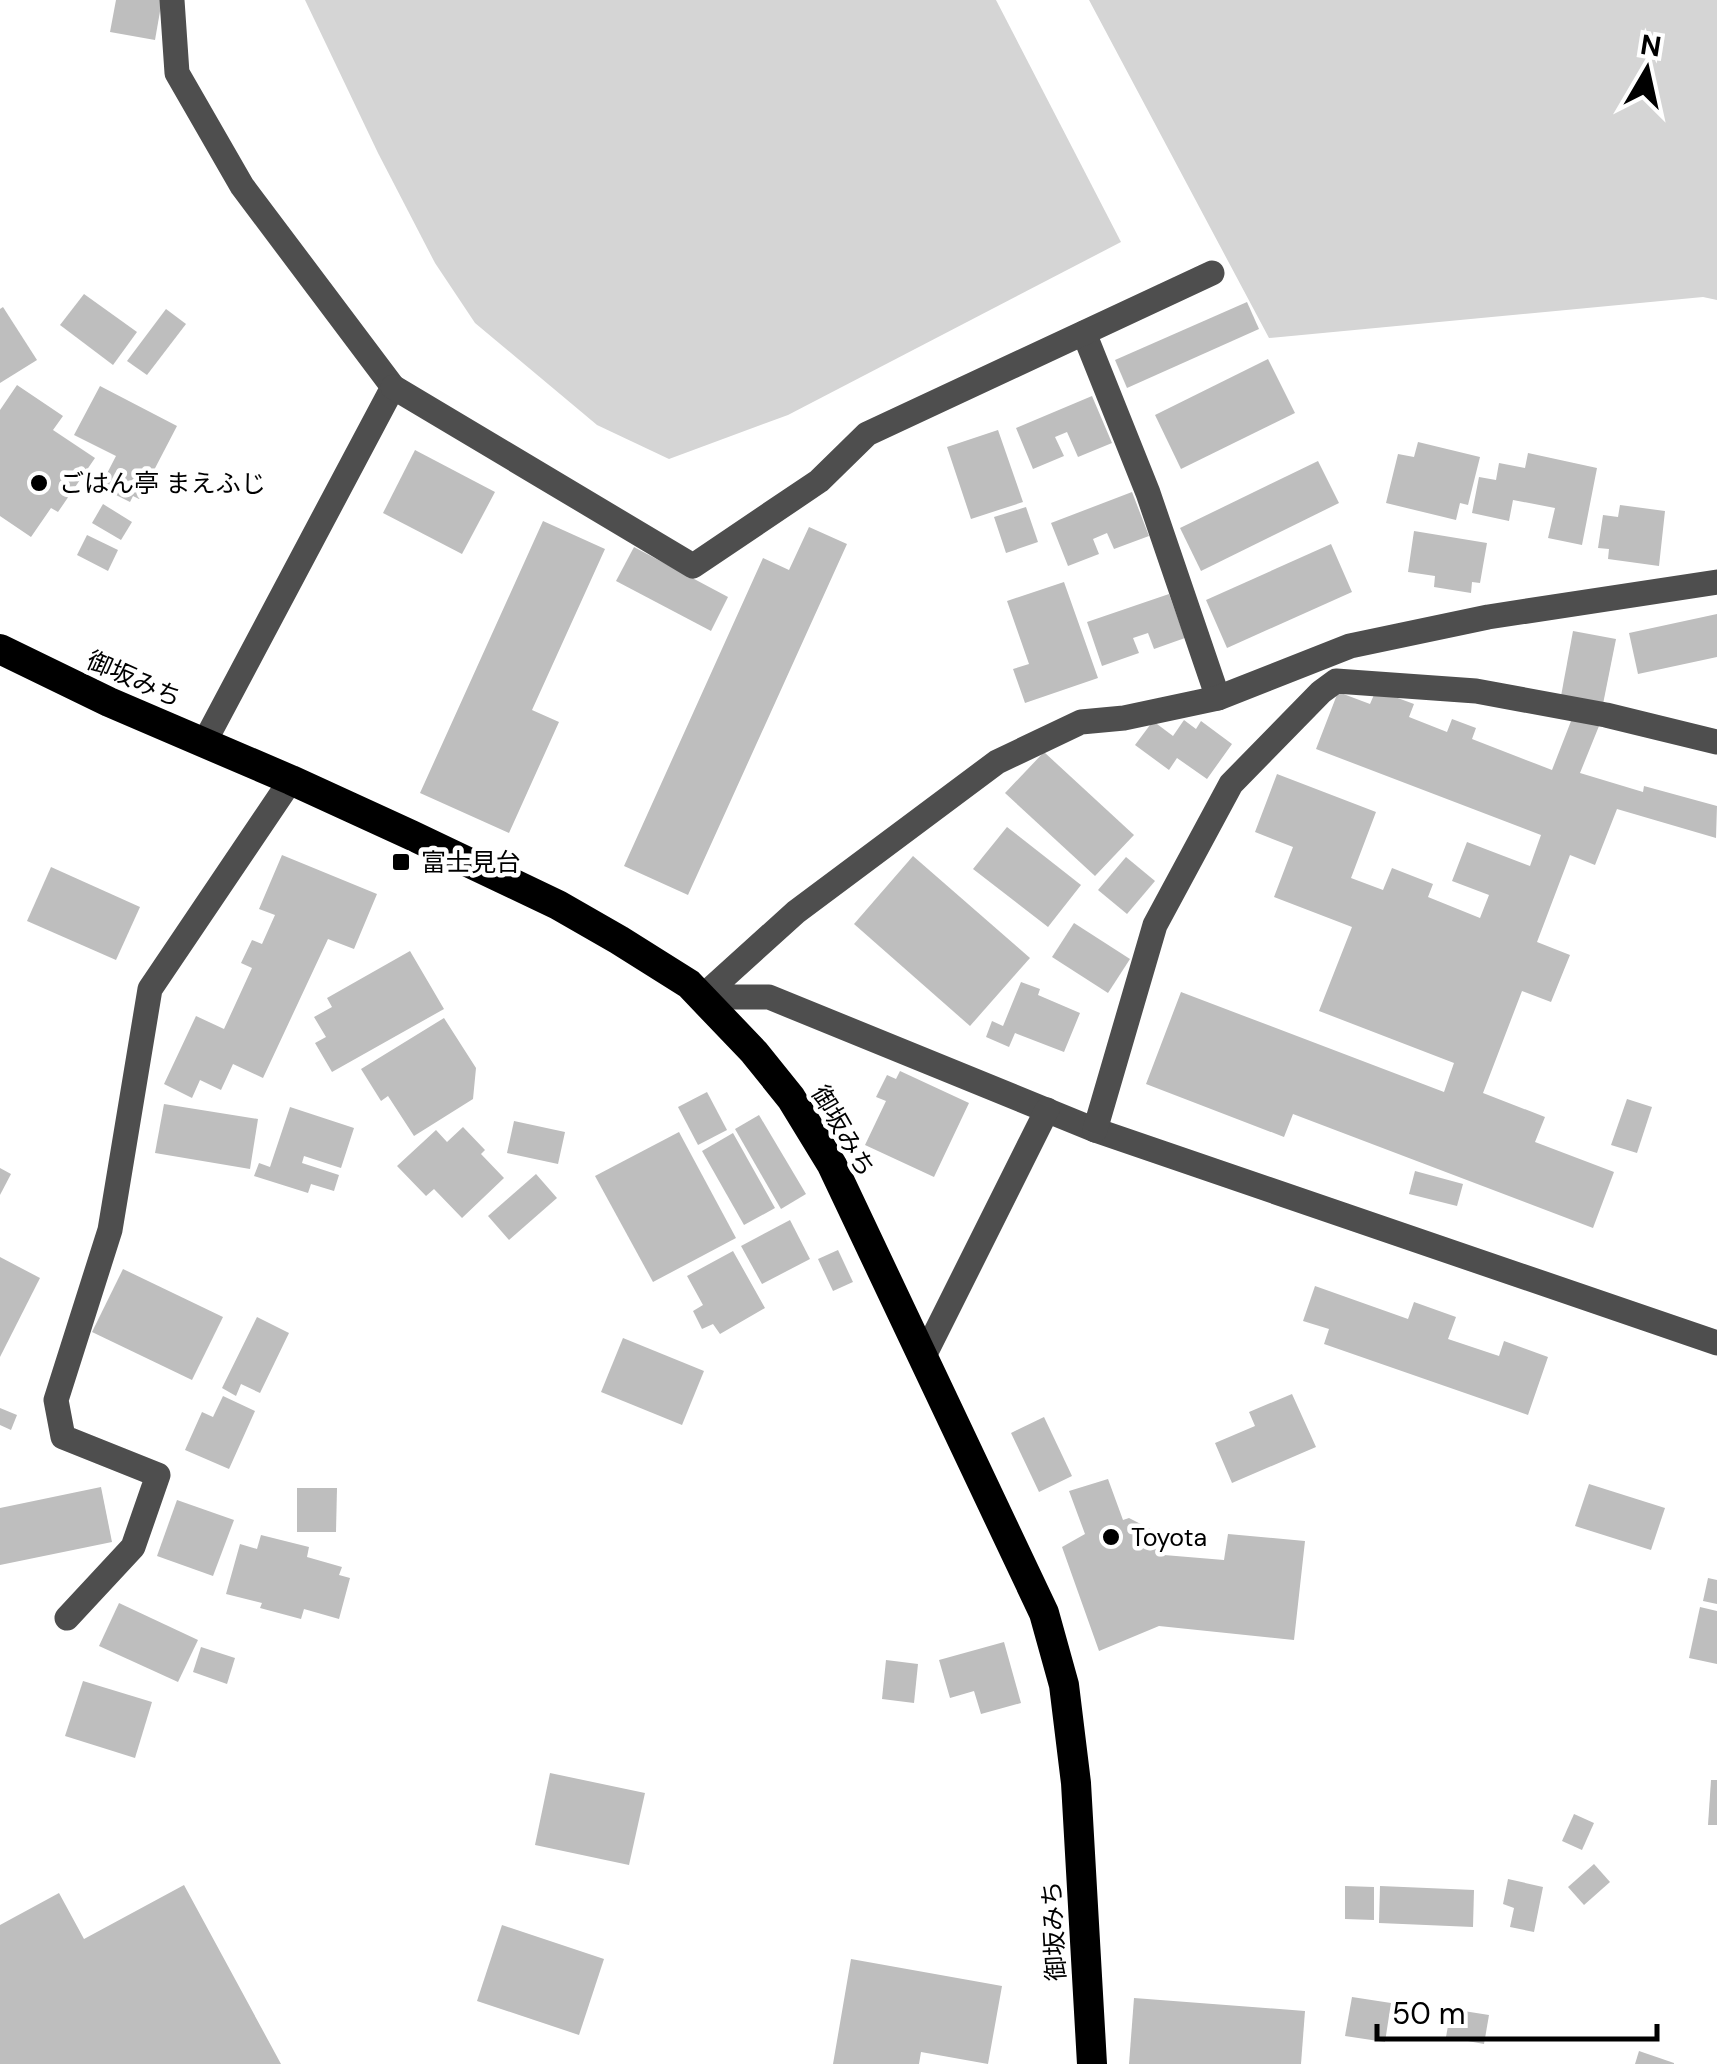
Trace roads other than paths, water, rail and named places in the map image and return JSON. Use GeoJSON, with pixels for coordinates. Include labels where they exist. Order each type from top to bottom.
{"type":"FeatureCollection","features":[{"type":"Feature","properties":{"kind":"highway","name":"御坂みち"},"geometry":{"type":"LineString","coordinates":[[0,649],[558,906],[689,984],[792,1098],[832,1166],[1044,1613],[1064,1685],[1076,1782],[1092,2064]]}},
{"type":"Feature","properties":{"kind":"street"},"geometry":{"type":"LineString","coordinates":[[172,0],[177,73],[186,90],[242,186],[393,387],[694,566],[818,481],[867,434],[1212,273]]}},
{"type":"Feature","properties":{"kind":"street"},"geometry":{"type":"LineString","coordinates":[[1084,332],[1148,493],[1218,698]]}},
{"type":"Feature","properties":{"kind":"street"},"geometry":{"type":"LineString","coordinates":[[204,743],[393,387]]}},
{"type":"Feature","properties":{"kind":"street"},"geometry":{"type":"LineString","coordinates":[[702,997],[796,912],[997,762],[1081,722],[1124,718],[1218,698],[1350,646],[1488,617],[1717,582]]}},
{"type":"Feature","properties":{"kind":"street"},"geometry":{"type":"LineString","coordinates":[[1095,1130],[1154,925],[1231,784],[1336,681],[1476,691],[1606,715],[1717,742]]}},
{"type":"Feature","properties":{"kind":"street"},"geometry":{"type":"LineString","coordinates":[[67,1618],[133,1547],[158,1475],[63,1436],[56,1400],[110,1230],[150,989],[291,780]]}},
{"type":"Feature","properties":{"kind":"street"},"geometry":{"type":"LineString","coordinates":[[702,997],[769,997],[1095,1130],[1717,1342]]}},
{"type":"Feature","properties":{"kind":"street"},"geometry":{"type":"LineString","coordinates":[[924,1356],[1047,1110]]}},
{"type":"Feature","properties":{"kind":"place","name":"ごはん亭 まえふじ"},"geometry":{"type":"Point","coordinates":[39,483]}},
{"type":"Feature","properties":{"kind":"place","name":"富士見台"},"geometry":{"type":"Point","coordinates":[401,862]}},
{"type":"Feature","properties":{"kind":"place","name":"Toyota"},"geometry":{"type":"Point","coordinates":[1111,1537]}}]}
